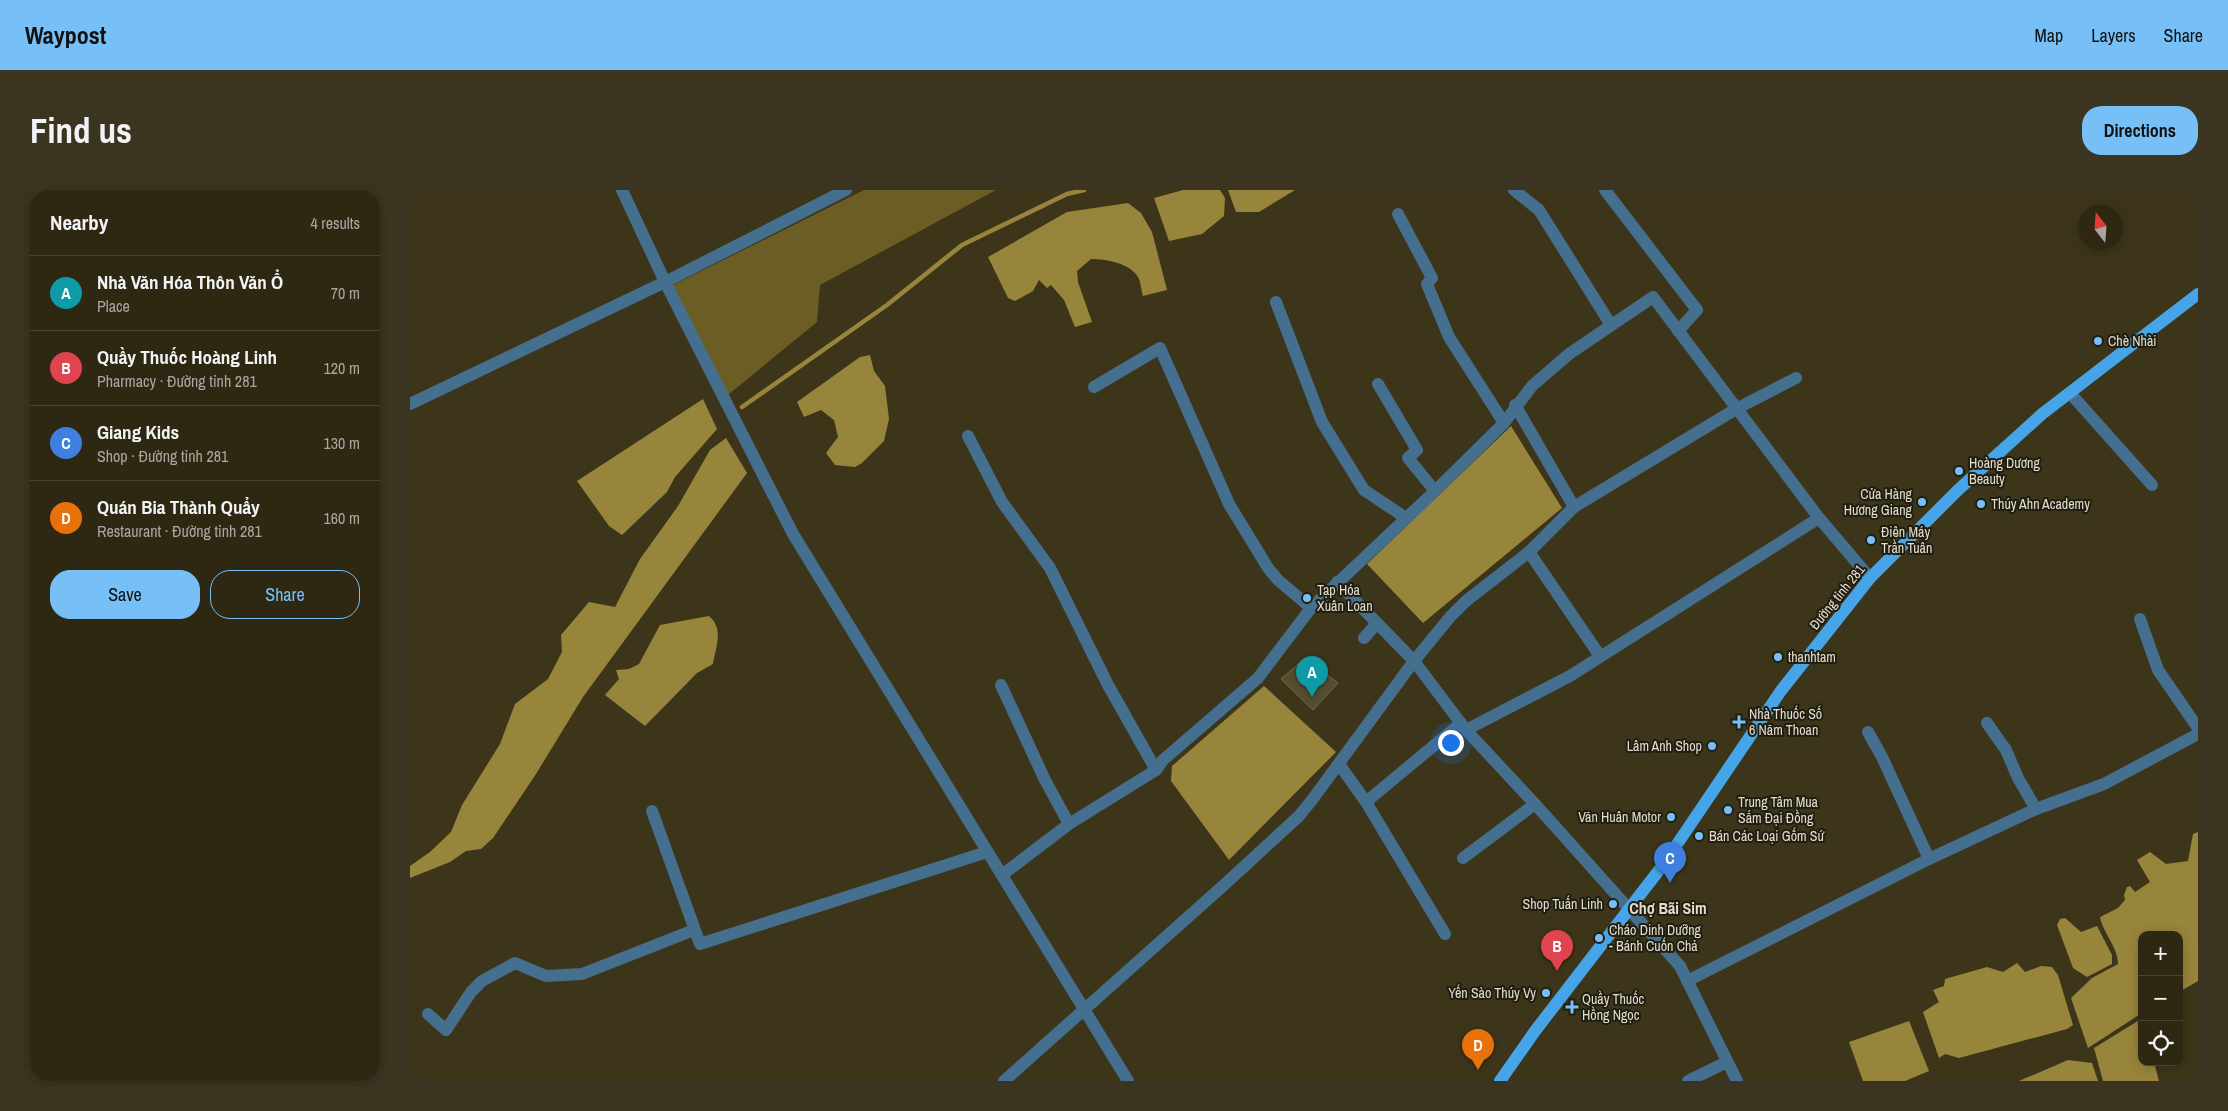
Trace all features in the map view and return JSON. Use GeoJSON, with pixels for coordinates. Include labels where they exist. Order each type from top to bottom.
{"type":"FeatureCollection","features":[{"type":"Feature","properties":{"kind":"main road","name":"Đường tỉnh 281"},"geometry":{"type":"LineString","coordinates":[[1500,1081],[1535,1031],[1668,858],[1780,692],[1870,578],[1958,490],[2042,414],[2198,294]]}},
{"type":"Feature","properties":{"kind":"street"},"geometry":{"type":"LineString","coordinates":[[622,190],[664,282],[794,534],[1128,1081]]}},
{"type":"Feature","properties":{"kind":"street"},"geometry":{"type":"LineString","coordinates":[[410,404],[664,282],[846,190]]}},
{"type":"Feature","properties":{"kind":"street"},"geometry":{"type":"LineString","coordinates":[[1514,190],[1539,210],[1568,254],[1588,291],[1610,325]]}},
{"type":"Feature","properties":{"kind":"street"},"geometry":{"type":"LineString","coordinates":[[1605,190],[1697,310],[1678,331]]}},
{"type":"Feature","properties":{"kind":"street"},"geometry":{"type":"LineString","coordinates":[[1398,214],[1432,278],[1427,284],[1443,326],[1504,423]]}},
{"type":"Feature","properties":{"kind":"street"},"geometry":{"type":"LineString","coordinates":[[1002,876],[1070,824],[1156,770],[1164,760],[1258,678],[1311,608],[1504,423],[1515,405],[1532,386],[1569,354],[1653,297],[1819,518],[1870,578]]}},
{"type":"Feature","properties":{"kind":"street"},"geometry":{"type":"LineString","coordinates":[[1276,302],[1315,407],[1327,430],[1364,490],[1406,518]]}},
{"type":"Feature","properties":{"kind":"street"},"geometry":{"type":"LineString","coordinates":[[1094,387],[1160,348],[1229,504],[1268,568],[1278,580],[1311,608]]}},
{"type":"Feature","properties":{"kind":"street"},"geometry":{"type":"LineString","coordinates":[[1004,1081],[1299,816],[1414,661],[1450,617],[1466,601],[1529,552],[1574,507],[1736,409],[1796,378]]}},
{"type":"Feature","properties":{"kind":"street"},"geometry":{"type":"LineString","coordinates":[[1378,384],[1417,450],[1408,458],[1435,491]]}},
{"type":"Feature","properties":{"kind":"street"},"geometry":{"type":"LineString","coordinates":[[2070,393],[2152,485]]}},
{"type":"Feature","properties":{"kind":"street"},"geometry":{"type":"LineString","coordinates":[[1515,405],[1574,507]]}},
{"type":"Feature","properties":{"kind":"street"},"geometry":{"type":"LineString","coordinates":[[968,436],[1002,502],[1050,568],[1108,685],[1156,770]]}},
{"type":"Feature","properties":{"kind":"street"},"geometry":{"type":"LineString","coordinates":[[1366,802],[1463,727],[1570,676],[1819,518]]}},
{"type":"Feature","properties":{"kind":"street"},"geometry":{"type":"LineString","coordinates":[[1529,552],[1600,656]]}},
{"type":"Feature","properties":{"kind":"street"},"geometry":{"type":"LineString","coordinates":[[1337,582],[1414,661],[1463,727],[1535,804],[1680,966],[1737,1081]]}},
{"type":"Feature","properties":{"kind":"street"},"geometry":{"type":"LineString","coordinates":[[2140,620],[2158,670],[2198,728]]}},
{"type":"Feature","properties":{"kind":"street"},"geometry":{"type":"LineString","coordinates":[[1364,638],[1377,623]]}},
{"type":"Feature","properties":{"kind":"street"},"geometry":{"type":"LineString","coordinates":[[1001,685],[1045,780],[1070,824]]}},
{"type":"Feature","properties":{"kind":"street"},"geometry":{"type":"LineString","coordinates":[[1987,723],[2006,750],[2018,778],[2036,809]]}},
{"type":"Feature","properties":{"kind":"street"},"geometry":{"type":"LineString","coordinates":[[1868,732],[1882,757],[1929,859]]}},
{"type":"Feature","properties":{"kind":"street"},"geometry":{"type":"LineString","coordinates":[[1687,981],[1929,859],[2036,809],[2104,784],[2198,734]]}},
{"type":"Feature","properties":{"kind":"street"},"geometry":{"type":"LineString","coordinates":[[1339,764],[1366,802],[1444,934]]}},
{"type":"Feature","properties":{"kind":"street"},"geometry":{"type":"LineString","coordinates":[[1463,858],[1535,804]]}},
{"type":"Feature","properties":{"kind":"street"},"geometry":{"type":"LineString","coordinates":[[652,811],[700,944],[987,852]]}},
{"type":"Feature","properties":{"kind":"street"},"geometry":{"type":"LineString","coordinates":[[428,1014],[446,1030],[471,992],[482,981],[515,963],[546,976],[582,974],[694,930]]}},
{"type":"Feature","properties":{"kind":"street"},"geometry":{"type":"LineString","coordinates":[[1688,1081],[1727,1062]]}},
{"type":"Feature","properties":{"kind":"shaded area"},"geometry":{"type":"Polygon","coordinates":[[[864,190],[996,190],[820,285],[817,322],[723,399],[667,288],[864,190]]]}},
{"type":"Feature","properties":{"kind":"shaded area"},"geometry":{"type":"Polygon","coordinates":[[[1183,190],[1220,190],[1225,198],[1224,216],[1202,234],[1169,241],[1154,198],[1183,190]]]}},
{"type":"Feature","properties":{"kind":"shaded area"},"geometry":{"type":"Polygon","coordinates":[[[1228,190],[1295,190],[1259,212],[1236,212],[1228,190]]]}},
{"type":"Feature","properties":{"kind":"shaded area"},"geometry":{"type":"Polygon","coordinates":[[[1128,203],[1141,213],[1152,232],[1167,290],[1143,296],[1138,277],[1129,268],[1110,261],[1091,259],[1077,271],[1078,282],[1092,322],[1075,327],[1064,300],[1051,285],[1047,288],[1039,280],[1033,291],[1015,301],[1008,298],[988,257],[1067,212],[1128,203]]]}},
{"type":"Feature","properties":{"kind":"shaded area"},"geometry":{"type":"Polygon","coordinates":[[[870,355],[874,371],[885,386],[889,419],[884,441],[862,463],[855,467],[835,465],[826,453],[838,437],[834,420],[821,410],[804,417],[797,402],[860,357],[870,355]]]}},
{"type":"Feature","properties":{"kind":"shaded area"},"geometry":{"type":"Polygon","coordinates":[[[703,399],[717,429],[675,477],[667,492],[622,535],[609,526],[577,481],[703,399]]]}},
{"type":"Feature","properties":{"kind":"shaded area"},"geometry":{"type":"Polygon","coordinates":[[[1511,426],[1562,508],[1423,623],[1367,564],[1511,426]]]}},
{"type":"Feature","properties":{"kind":"shaded area"},"geometry":{"type":"Polygon","coordinates":[[[726,438],[747,473],[583,697],[536,774],[493,838],[481,849],[466,851],[450,862],[410,878],[410,866],[430,852],[451,832],[462,805],[500,744],[515,704],[548,679],[562,652],[561,635],[589,602],[615,607],[640,559],[678,506],[710,450],[726,438]]]}},
{"type":"Feature","properties":{"kind":"shaded area"},"geometry":{"type":"Polygon","coordinates":[[[709,616],[714,621],[718,632],[713,664],[697,673],[645,726],[605,695],[619,679],[616,670],[629,669],[639,664],[660,625],[709,616]]]}},
{"type":"Feature","properties":{"kind":"shaded area"},"geometry":{"type":"Polygon","coordinates":[[[1264,686],[1336,752],[1229,860],[1171,781],[1172,766],[1264,686]]]}},
{"type":"Feature","properties":{"kind":"shaded area"},"geometry":{"type":"Polygon","coordinates":[[[2198,832],[2198,981],[2183,990],[2183,931],[2138,931],[2138,1016],[2088,1048],[2071,998],[2092,978],[2118,964],[2116,952],[2100,917],[2118,908],[2125,900],[2124,895],[2127,887],[2130,886],[2135,892],[2150,882],[2137,860],[2150,852],[2166,864],[2188,861],[2193,834],[2198,832]]]}},
{"type":"Feature","properties":{"kind":"shaded area"},"geometry":{"type":"Polygon","coordinates":[[[2065,918],[2081,932],[2097,926],[2112,955],[2112,964],[2087,977],[2073,968],[2057,925],[2060,919],[2065,918]]]}},
{"type":"Feature","properties":{"kind":"shaded area"},"geometry":{"type":"Polygon","coordinates":[[[2017,963],[2025,972],[2041,966],[2052,967],[2058,975],[2073,1025],[2067,1029],[1959,1058],[1945,1054],[1939,1058],[1923,1012],[1939,1002],[1933,990],[1944,986],[1945,979],[1987,967],[2003,972],[2017,963]]]}},
{"type":"Feature","properties":{"kind":"shaded area"},"geometry":{"type":"Polygon","coordinates":[[[1909,1021],[1929,1071],[1905,1081],[1863,1081],[1849,1042],[1909,1021]]]}},
{"type":"Feature","properties":{"kind":"shaded area"},"geometry":{"type":"Polygon","coordinates":[[[2138,1021],[2138,1066],[2155,1066],[2159,1081],[2103,1081],[2094,1048],[2138,1021]]]}},
{"type":"Feature","properties":{"kind":"shaded area"},"geometry":{"type":"Polygon","coordinates":[[[2068,1060],[2092,1063],[2098,1081],[2019,1081],[2068,1060]]]}},
{"type":"Feature","properties":{"kind":"building"},"geometry":{"type":"Polygon","coordinates":[[[1305,658],[1338,683],[1313,710],[1281,679],[1305,658]]]}},
{"type":"Feature","properties":{"kind":"waterway"},"geometry":{"type":"LineString","coordinates":[[742,407],[887,305],[962,245],[1067,194],[1084,190]]}},
{"type":"Feature","properties":{"kind":"place","name":"Chè Nhài"},"geometry":{"type":"Point","coordinates":[2098,341]}},
{"type":"Feature","properties":{"kind":"place","name":"Hoàng Dương Beauty"},"geometry":{"type":"Point","coordinates":[1959,471]}},
{"type":"Feature","properties":{"kind":"place","name":"Cửa Hàng Hương Giang"},"geometry":{"type":"Point","coordinates":[1922,502]}},
{"type":"Feature","properties":{"kind":"place","name":"Thúy Ahn Academy"},"geometry":{"type":"Point","coordinates":[1981,504]}},
{"type":"Feature","properties":{"kind":"place","name":"Điện Máy Trần Tuân"},"geometry":{"type":"Point","coordinates":[1871,540]}},
{"type":"Feature","properties":{"kind":"place","name":"Tạp Hóa Xuân Loan"},"geometry":{"type":"Point","coordinates":[1307,598]}},
{"type":"Feature","properties":{"kind":"place","name":"thanhtam"},"geometry":{"type":"Point","coordinates":[1778,657]}},
{"type":"Feature","properties":{"kind":"place","name":"Nhà Văn Hóa Thôn Văn Ổ"},"geometry":{"type":"Point","coordinates":[1312,697]}},
{"type":"Feature","properties":{"kind":"place","name":"Nhà Thuốc Số 6 Năm Thoan"},"geometry":{"type":"Point","coordinates":[1739,722]}},
{"type":"Feature","properties":{"kind":"place","name":"Lâm Anh Shop"},"geometry":{"type":"Point","coordinates":[1712,746]}},
{"type":"Feature","properties":{"kind":"place","name":"Trung Tâm Mua Sắm Đại Đồng"},"geometry":{"type":"Point","coordinates":[1728,810]}},
{"type":"Feature","properties":{"kind":"place","name":"Văn Huân Motor"},"geometry":{"type":"Point","coordinates":[1671,817]}},
{"type":"Feature","properties":{"kind":"place","name":"Bán Các Loại Gốm Sứ"},"geometry":{"type":"Point","coordinates":[1699,836]}},
{"type":"Feature","properties":{"kind":"place","name":"Giang Kids"},"geometry":{"type":"Point","coordinates":[1670,883]}},
{"type":"Feature","properties":{"kind":"place","name":"Shop Tuấn Linh"},"geometry":{"type":"Point","coordinates":[1613,904]}},
{"type":"Feature","properties":{"kind":"place","name":"Cháo Dinh Dưỡng - Bánh Cuốn Chả"},"geometry":{"type":"Point","coordinates":[1599,938]}},
{"type":"Feature","properties":{"kind":"place","name":"Quầy Thuốc Hoàng Linh"},"geometry":{"type":"Point","coordinates":[1557,971]}},
{"type":"Feature","properties":{"kind":"place","name":"Yến Sào Thúy Vy"},"geometry":{"type":"Point","coordinates":[1546,993]}},
{"type":"Feature","properties":{"kind":"place","name":"Quầy Thuốc Hồng Ngọc"},"geometry":{"type":"Point","coordinates":[1572,1007]}},
{"type":"Feature","properties":{"kind":"place","name":"Quán Bia Thành Quẩy"},"geometry":{"type":"Point","coordinates":[1478,1070]}},
{"type":"Feature","properties":{"kind":"district","name":"Chợ Bãi Sim"},"geometry":{"type":"Point","coordinates":[1668,908]}}]}
